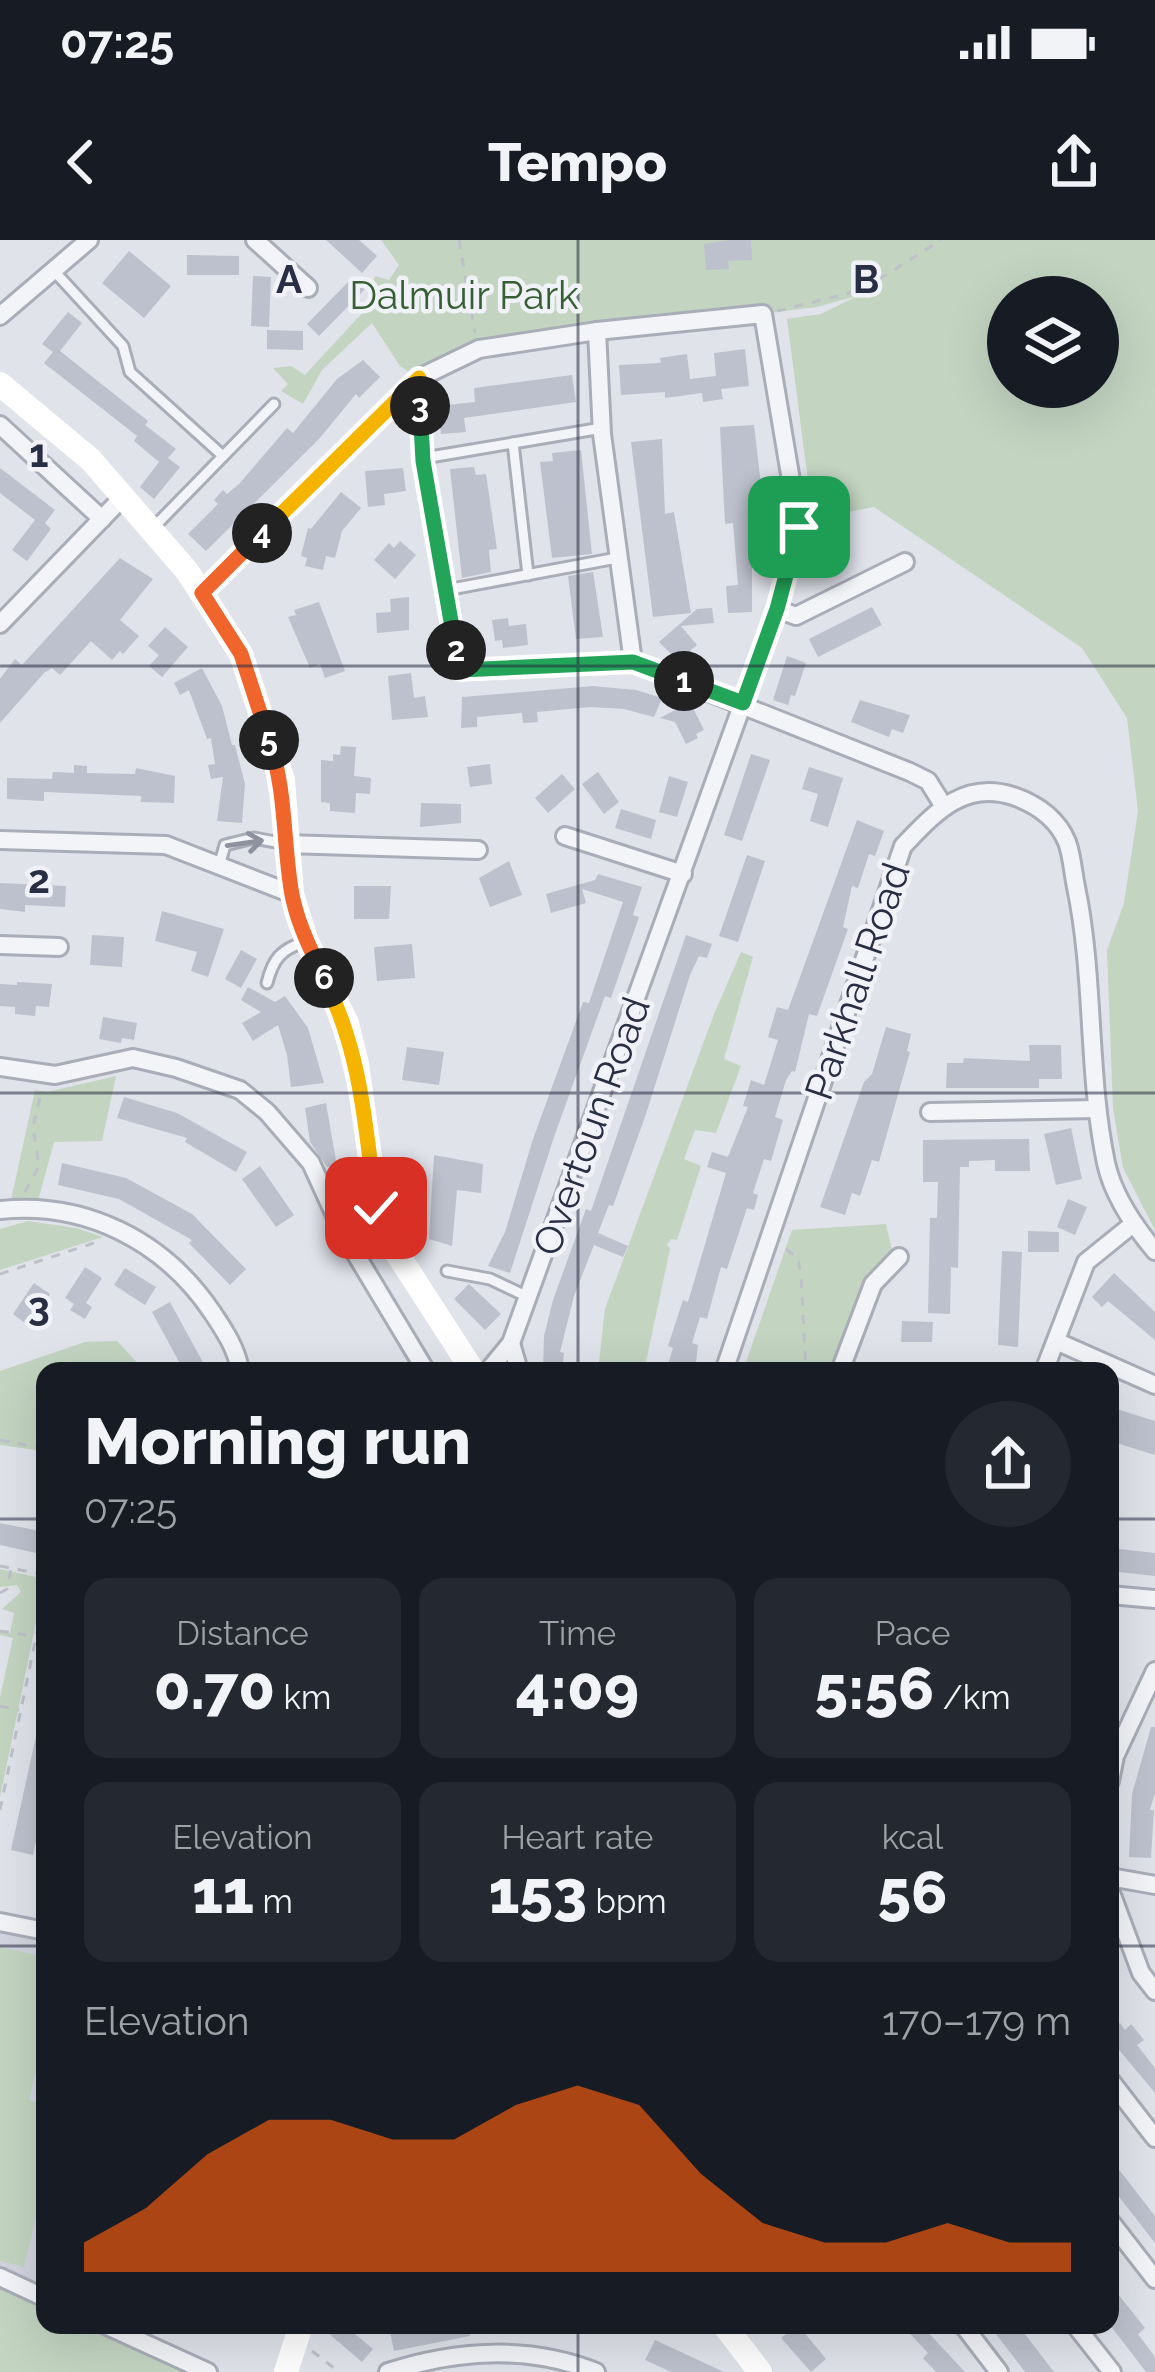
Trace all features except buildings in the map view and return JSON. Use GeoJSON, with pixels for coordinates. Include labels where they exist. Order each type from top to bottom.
{"type":"FeatureCollection","features":[{"type":"Feature","properties":{"kind":"main road"},"geometry":{"type":"LineString","coordinates":[[0,384],[91,460],[202,593],[241,654],[283,780],[292,894],[307,942],[352,1044],[376,1208],[393,1246],[467,1362]]}},
{"type":"Feature","properties":{"kind":"main road"},"geometry":{"type":"LineString","coordinates":[[286,2372],[298,2334]]}},
{"type":"Feature","properties":{"kind":"main road"},"geometry":{"type":"LineString","coordinates":[[731,2334],[760,2372]]}},
{"type":"Feature","properties":{"kind":"street"},"geometry":{"type":"LineString","coordinates":[[0,316],[89,240]]}},
{"type":"Feature","properties":{"kind":"street"},"geometry":{"type":"LineString","coordinates":[[255,240],[308,287]]}},
{"type":"Feature","properties":{"kind":"street"},"geometry":{"type":"LineString","coordinates":[[202,593],[419,378],[479,349],[763,314]]}},
{"type":"Feature","properties":{"kind":"street","name":"Overtoun Road"},"geometry":{"type":"LineString","coordinates":[[495,1362],[512,1342],[683,874],[777,609],[799,527],[763,314]]}},
{"type":"Feature","properties":{"kind":"street"},"geometry":{"type":"LineString","coordinates":[[597,331],[602,428],[633,662]]}},
{"type":"Feature","properties":{"kind":"street"},"geometry":{"type":"LineString","coordinates":[[419,378],[423,458],[461,670],[633,662],[928,781],[943,805],[974,794],[1006,794],[1041,807],[1066,841],[1086,934],[1096,1108],[1108,1170],[1133,1224],[1155,1251]]}},
{"type":"Feature","properties":{"kind":"street"},"geometry":{"type":"LineString","coordinates":[[0,425],[102,519]]}},
{"type":"Feature","properties":{"kind":"street"},"geometry":{"type":"LineString","coordinates":[[0,624],[123,497]]}},
{"type":"Feature","properties":{"kind":"street"},"geometry":{"type":"LineString","coordinates":[[777,609],[796,616],[905,562]]}},
{"type":"Feature","properties":{"kind":"street","name":"Parkhall Road"},"geometry":{"type":"LineString","coordinates":[[727,1362],[903,846],[943,805]]}},
{"type":"Feature","properties":{"kind":"street"},"geometry":{"type":"LineString","coordinates":[[565,836],[683,874]]}},
{"type":"Feature","properties":{"kind":"street"},"geometry":{"type":"LineString","coordinates":[[0,840],[166,845],[292,894]]}},
{"type":"Feature","properties":{"kind":"street"},"geometry":{"type":"LineString","coordinates":[[286,844],[478,850]]}},
{"type":"Feature","properties":{"kind":"street"},"geometry":{"type":"LineString","coordinates":[[0,945],[59,947]]}},
{"type":"Feature","properties":{"kind":"street"},"geometry":{"type":"LineString","coordinates":[[0,1066],[45,1073],[133,1058],[176,1067],[240,1090],[267,1112],[311,1163],[343,1233],[421,1362]]}},
{"type":"Feature","properties":{"kind":"street"},"geometry":{"type":"LineString","coordinates":[[930,1112],[1096,1108]]}},
{"type":"Feature","properties":{"kind":"street"},"geometry":{"type":"LineString","coordinates":[[8,1209],[62,1210],[124,1233],[181,1272],[223,1328],[239,1362]]}},
{"type":"Feature","properties":{"kind":"street"},"geometry":{"type":"LineString","coordinates":[[1048,1362],[1086,1262],[1133,1224]]}},
{"type":"Feature","properties":{"kind":"street"},"geometry":{"type":"LineString","coordinates":[[843,1362],[873,1284],[899,1257]]}},
{"type":"Feature","properties":{"kind":"street"},"geometry":{"type":"LineString","coordinates":[[512,1342],[517,1362]]}},
{"type":"Feature","properties":{"kind":"street"},"geometry":{"type":"LineString","coordinates":[[1058,1342],[1103,1362]]}},
{"type":"Feature","properties":{"kind":"street"},"geometry":{"type":"LineString","coordinates":[[1119,1369],[1155,1385]]}},
{"type":"Feature","properties":{"kind":"street"},"geometry":{"type":"LineString","coordinates":[[1119,1596],[1155,1599]]}},
{"type":"Feature","properties":{"kind":"street"},"geometry":{"type":"LineString","coordinates":[[1119,1746],[1155,1672]]}},
{"type":"Feature","properties":{"kind":"street"},"geometry":{"type":"LineString","coordinates":[[1119,1879],[1155,1885]]}},
{"type":"Feature","properties":{"kind":"street"},"geometry":{"type":"LineString","coordinates":[[1119,1914],[1141,1973],[1155,1991]]}},
{"type":"Feature","properties":{"kind":"street"},"geometry":{"type":"LineString","coordinates":[[0,1922],[36,1929]]}},
{"type":"Feature","properties":{"kind":"street"},"geometry":{"type":"LineString","coordinates":[[1119,2092],[1155,2138]]}},
{"type":"Feature","properties":{"kind":"street"},"geometry":{"type":"LineString","coordinates":[[1119,2233],[1155,2279]]}},
{"type":"Feature","properties":{"kind":"street"},"geometry":{"type":"LineString","coordinates":[[0,2277],[36,2294]]}},
{"type":"Feature","properties":{"kind":"street"},"geometry":{"type":"LineString","coordinates":[[125,2334],[208,2372]]}},
{"type":"Feature","properties":{"kind":"street"},"geometry":{"type":"LineString","coordinates":[[970,2334],[999,2372]]}},
{"type":"Feature","properties":{"kind":"street"},"geometry":{"type":"LineString","coordinates":[[1082,2334],[1112,2372]]}},
{"type":"Feature","properties":{"kind":"street"},"geometry":{"type":"LineString","coordinates":[[388,2372],[435,2356],[477,2353],[531,2355],[572,2362],[596,2372]]}},
{"type":"Feature","properties":{"kind":"lane"},"geometry":{"type":"LineString","coordinates":[[55,272],[123,346],[130,372],[223,456]]}},
{"type":"Feature","properties":{"kind":"lane"},"geometry":{"type":"LineString","coordinates":[[152,530],[274,404]]}},
{"type":"Feature","properties":{"kind":"lane"},"geometry":{"type":"LineString","coordinates":[[423,458],[602,428]]}},
{"type":"Feature","properties":{"kind":"lane"},"geometry":{"type":"LineString","coordinates":[[513,443],[528,575]]}},
{"type":"Feature","properties":{"kind":"lane"},"geometry":{"type":"LineString","coordinates":[[444,590],[617,559]]}},
{"type":"Feature","properties":{"kind":"lane"},"geometry":{"type":"LineString","coordinates":[[219,866],[225,845],[254,838],[286,844]]}},
{"type":"Feature","properties":{"kind":"lane"},"geometry":{"type":"LineString","coordinates":[[267,983],[272,962],[289,947],[307,942]]}},
{"type":"Feature","properties":{"kind":"lane"},"geometry":{"type":"LineString","coordinates":[[447,1271],[490,1279],[528,1297]]}},
{"type":"Feature","properties":{"kind":"path"},"geometry":{"type":"LineString","coordinates":[[459,240],[479,349]]}},
{"type":"Feature","properties":{"kind":"path"},"geometry":{"type":"LineString","coordinates":[[763,314],[862,290],[941,240]]}},
{"type":"Feature","properties":{"kind":"path"},"geometry":{"type":"LineString","coordinates":[[8,1209],[39,1166],[33,1127],[45,1073]]}},
{"type":"Feature","properties":{"kind":"path"},"geometry":{"type":"LineString","coordinates":[[0,1274],[124,1233]]}},
{"type":"Feature","properties":{"kind":"path"},"geometry":{"type":"LineString","coordinates":[[768,1242],[798,1259],[805,1362]]}},
{"type":"Feature","properties":{"kind":"path"},"geometry":{"type":"LineString","coordinates":[[0,1440],[36,1447]]}},
{"type":"Feature","properties":{"kind":"path"},"geometry":{"type":"LineString","coordinates":[[0,1566],[36,1573]]}},
{"type":"Feature","properties":{"kind":"path"},"geometry":{"type":"LineString","coordinates":[[0,1593],[7,1589],[11,1568]]}},
{"type":"Feature","properties":{"kind":"path"},"geometry":{"type":"LineString","coordinates":[[0,1631],[36,1637],[0,1810]]}},
{"type":"Feature","properties":{"kind":"path"},"geometry":{"type":"LineString","coordinates":[[0,1706],[21,1710]]}},
{"type":"Feature","properties":{"kind":"path"},"geometry":{"type":"LineString","coordinates":[[301,2334],[340,2372]]}},
{"type":"Feature","properties":{"kind":"shaded area"},"geometry":{"type":"Polygon","coordinates":[[[0,1922],[36,1929],[36,2294],[0,2277],[0,1922]]]}},
{"type":"Feature","properties":{"kind":"green space","name":"Dalmuir Park"},"geometry":{"type":"Polygon","coordinates":[[[381,240],[1155,240],[1155,1230],[1123,1168],[1113,1108],[1107,950],[1124,903],[1138,811],[1127,718],[1082,648],[874,507],[813,519],[787,319],[821,314],[857,296],[817,307],[479,349],[419,378],[400,366],[372,323],[322,370],[303,404],[281,391],[288,384],[273,368],[291,366],[305,375],[364,311],[375,276],[389,280],[399,265],[381,240]]]}},
{"type":"Feature","properties":{"kind":"green space"},"geometry":{"type":"Polygon","coordinates":[[[741,952],[753,957],[724,1059],[741,1066],[716,1133],[695,1130],[684,1159],[701,1166],[677,1240],[667,1245],[670,1249],[646,1362],[599,1362],[605,1309],[741,952]]]}},
{"type":"Feature","properties":{"kind":"green space"},"geometry":{"type":"Polygon","coordinates":[[[116,1076],[102,1141],[54,1142],[38,1201],[11,1200],[35,1090],[47,1092],[116,1076]]]}},
{"type":"Feature","properties":{"kind":"green space"},"geometry":{"type":"Polygon","coordinates":[[[28,1221],[103,1237],[0,1270],[0,1229],[28,1221]]]}},
{"type":"Feature","properties":{"kind":"green space"},"geometry":{"type":"Polygon","coordinates":[[[886,1224],[892,1250],[863,1291],[837,1362],[746,1362],[792,1230],[886,1224]]]}},
{"type":"Feature","properties":{"kind":"green space"},"geometry":{"type":"Polygon","coordinates":[[[117,1341],[137,1362],[36,1362],[36,1450],[0,1445],[0,1371],[85,1342],[117,1341]]]}},
{"type":"Feature","properties":{"kind":"green space"},"geometry":{"type":"Polygon","coordinates":[[[0,1569],[36,1577],[36,1623],[0,1797],[0,1697],[13,1638],[0,1632],[10,1633],[14,1613],[2,1609],[21,1592],[17,1585],[0,1587],[0,1569]]]}},
{"type":"Feature","properties":{"kind":"green space"},"geometry":{"type":"Polygon","coordinates":[[[0,1947],[36,1955],[36,2071],[29,2100],[36,2102],[36,2217],[24,2267],[0,2261],[0,1947]]]}},
{"type":"Feature","properties":{"kind":"green space"},"geometry":{"type":"Polygon","coordinates":[[[0,2277],[36,2294],[36,2334],[125,2334],[208,2372],[0,2372],[0,2277]]]}},
{"type":"Feature","properties":{"kind":"route"},"geometry":{"type":"LineString","coordinates":[[376,1208],[357,1064],[346,1023],[307,942],[292,894],[283,780],[241,654],[202,593],[419,378],[423,461],[461,670],[633,662],[743,703],[777,609],[799,527]]}}]}
